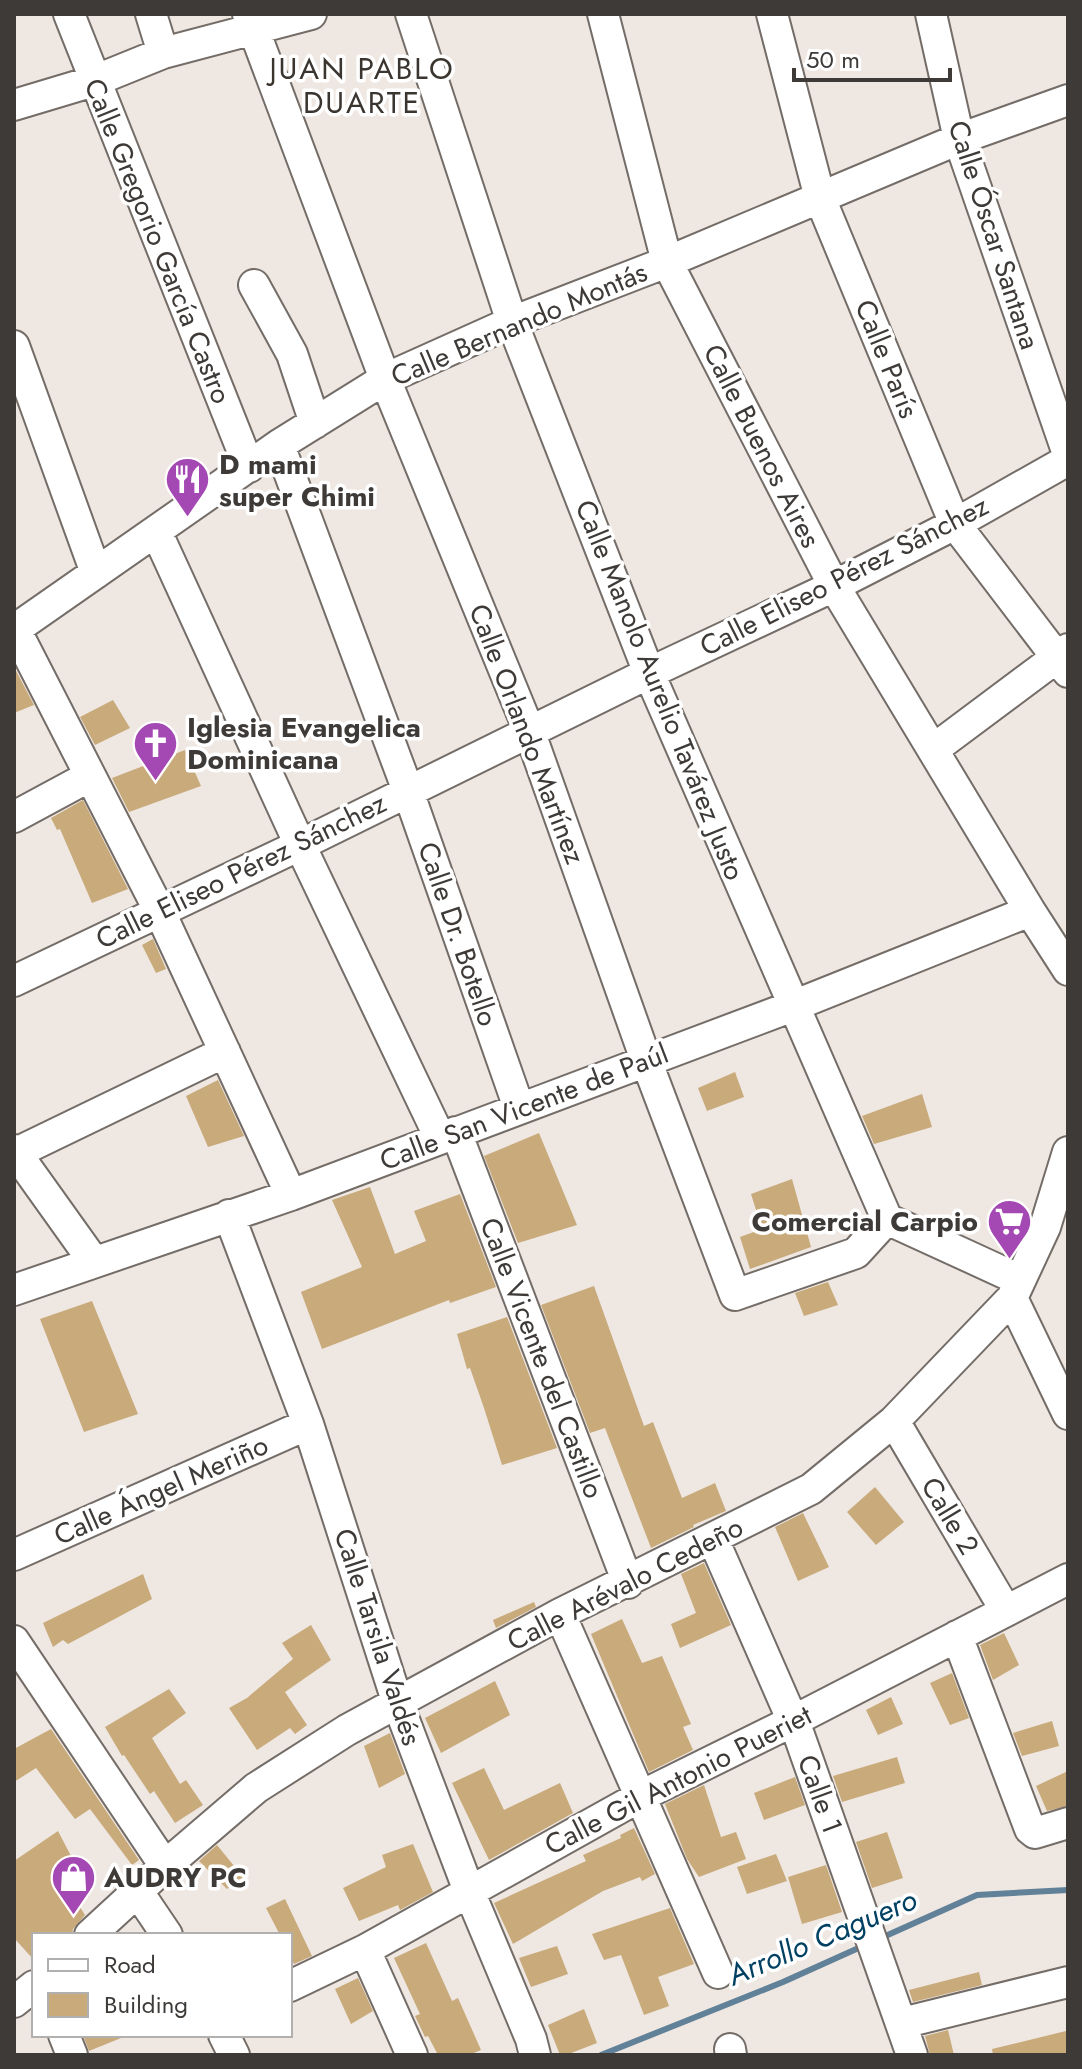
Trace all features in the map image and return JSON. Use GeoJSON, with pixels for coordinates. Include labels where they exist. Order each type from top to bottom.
{"type":"FeatureCollection","features":[{"type":"Feature","properties":{"kind":"street","name":"Calle Gregorio García Castro"},"geometry":{"type":"LineString","coordinates":[[69,14],[249,467]]}},
{"type":"Feature","properties":{"kind":"street"},"geometry":{"type":"LineString","coordinates":[[151,14],[163,53]]}},
{"type":"Feature","properties":{"kind":"street"},"geometry":{"type":"LineString","coordinates":[[14,105],[94,81],[251,22],[311,14]]}},
{"type":"Feature","properties":{"kind":"street","name":"Calle Manolo Aurelio Tavárez Justo"},"geometry":{"type":"LineString","coordinates":[[411,14],[512,322],[649,673],[887,1219]]}},
{"type":"Feature","properties":{"kind":"street","name":"Calle Buenos Aires"},"geometry":{"type":"LineString","coordinates":[[603,14],[667,262],[834,586],[1068,970]]}},
{"type":"Feature","properties":{"kind":"street","name":"Calle París"},"geometry":{"type":"LineString","coordinates":[[772,14],[820,198],[955,524],[1064,659]]}},
{"type":"Feature","properties":{"kind":"street","name":"Calle Óscar Santana"},"geometry":{"type":"LineString","coordinates":[[931,14],[959,139],[1068,454]]}},
{"type":"Feature","properties":{"kind":"street","name":"Calle Orlando Martínez"},"geometry":{"type":"LineString","coordinates":[[251,22],[385,379],[530,733],[646,1060],[735,1295],[856,1253],[887,1219]]}},
{"type":"Feature","properties":{"kind":"street","name":"Calle Bernando Montás"},"geometry":{"type":"LineString","coordinates":[[14,629],[279,445],[385,379],[512,322],[667,262],[959,139],[1068,100]]}},
{"type":"Feature","properties":{"kind":"street"},"geometry":{"type":"LineString","coordinates":[[254,285],[292,354],[315,423]]}},
{"type":"Feature","properties":{"kind":"street"},"geometry":{"type":"LineString","coordinates":[[14,346],[96,573]]}},
{"type":"Feature","properties":{"kind":"street","name":"Calle Dr. Botello"},"geometry":{"type":"LineString","coordinates":[[279,445],[408,791],[519,1108]]}},
{"type":"Feature","properties":{"kind":"street","name":"Calle Eliseo Pérez Sánchez"},"geometry":{"type":"LineString","coordinates":[[14,981],[834,586],[955,524],[1068,460]]}},
{"type":"Feature","properties":{"kind":"street","name":"Calle Vicente del Castillo"},"geometry":{"type":"LineString","coordinates":[[156,531],[300,845],[448,1135],[628,1583]]}},
{"type":"Feature","properties":{"kind":"street"},"geometry":{"type":"LineString","coordinates":[[14,629],[159,910],[291,1195]]}},
{"type":"Feature","properties":{"kind":"street"},"geometry":{"type":"LineString","coordinates":[[934,749],[1064,659]]}},
{"type":"Feature","properties":{"kind":"street"},"geometry":{"type":"LineString","coordinates":[[14,817],[90,776]]}},
{"type":"Feature","properties":{"kind":"street","name":"Calle San Vicente de Paúl"},"geometry":{"type":"LineString","coordinates":[[14,1290],[291,1195],[793,1006],[1030,911]]}},
{"type":"Feature","properties":{"kind":"street"},"geometry":{"type":"LineString","coordinates":[[94,1262],[15,1151],[225,1052]]}},
{"type":"Feature","properties":{"kind":"street","name":"Calle Arévalo Cedeño"},"geometry":{"type":"LineString","coordinates":[[92,1933],[256,1788],[347,1730],[560,1614],[628,1583],[811,1489],[894,1421],[1016,1289],[1045,1227],[1066,1166]]}},
{"type":"Feature","properties":{"kind":"street","name":"Calle Tarsila Valdés"},"geometry":{"type":"LineString","coordinates":[[229,1215],[308,1424],[398,1704],[535,2055]]}},
{"type":"Feature","properties":{"kind":"street"},"geometry":{"type":"LineString","coordinates":[[887,1219],[1016,1289],[1068,1414]]}},
{"type":"Feature","properties":{"kind":"street","name":"Calle 2"},"geometry":{"type":"LineString","coordinates":[[894,1421],[1006,1611]]}},
{"type":"Feature","properties":{"kind":"street","name":"Calle Ángel Meriño"},"geometry":{"type":"LineString","coordinates":[[14,1555],[308,1424]]}},
{"type":"Feature","properties":{"kind":"street","name":"Calle 1"},"geometry":{"type":"LineString","coordinates":[[713,1539],[793,1721],[912,2055]]}},
{"type":"Feature","properties":{"kind":"street","name":"Calle Gil Antonio Pueriet"},"geometry":{"type":"LineString","coordinates":[[292,1985],[365,1950],[641,1796],[1068,1579]]}},
{"type":"Feature","properties":{"kind":"street"},"geometry":{"type":"LineString","coordinates":[[560,1614],[718,1973]]}},
{"type":"Feature","properties":{"kind":"street"},"geometry":{"type":"LineString","coordinates":[[957,1636],[1030,1829],[1035,1833],[1068,1823]]}},
{"type":"Feature","properties":{"kind":"street"},"geometry":{"type":"LineString","coordinates":[[14,1641],[165,1866]]}},
{"type":"Feature","properties":{"kind":"street"},"geometry":{"type":"LineString","coordinates":[[138,1892],[166,1933]]}},
{"type":"Feature","properties":{"kind":"street"},"geometry":{"type":"LineString","coordinates":[[365,1950],[412,2055]]}},
{"type":"Feature","properties":{"kind":"street"},"geometry":{"type":"LineString","coordinates":[[902,2023],[1068,1982]]}},
{"type":"Feature","properties":{"kind":"street"},"geometry":{"type":"LineString","coordinates":[[14,2002],[32,1988]]}},
{"type":"Feature","properties":{"kind":"street"},"geometry":{"type":"LineString","coordinates":[[225,2037],[234,2055]]}},
{"type":"Feature","properties":{"kind":"building"},"geometry":{"type":"Polygon","coordinates":[[[14,667],[34,705],[14,713],[14,667]]]}},
{"type":"Feature","properties":{"kind":"building"},"geometry":{"type":"Polygon","coordinates":[[[113,700],[130,728],[95,745],[80,717],[113,700]]]}},
{"type":"Feature","properties":{"kind":"building","name":"Iglesia Evangelica Dominicana"},"geometry":{"type":"Polygon","coordinates":[[[185,750],[201,786],[129,812],[112,778],[185,750]]]}},
{"type":"Feature","properties":{"kind":"building"},"geometry":{"type":"Polygon","coordinates":[[[83,800],[128,889],[92,903],[60,829],[57,830],[51,818],[83,800]]]}},
{"type":"Feature","properties":{"kind":"building"},"geometry":{"type":"Polygon","coordinates":[[[153,939],[166,969],[156,973],[142,945],[153,939]]]}},
{"type":"Feature","properties":{"kind":"building"},"geometry":{"type":"Polygon","coordinates":[[[735,1072],[744,1097],[707,1111],[698,1088],[735,1072]]]}},
{"type":"Feature","properties":{"kind":"building"},"geometry":{"type":"Polygon","coordinates":[[[218,1080],[244,1136],[208,1147],[186,1096],[218,1080]]]}},
{"type":"Feature","properties":{"kind":"building"},"geometry":{"type":"Polygon","coordinates":[[[922,1094],[932,1127],[874,1144],[862,1116],[922,1094]]]}},
{"type":"Feature","properties":{"kind":"building"},"geometry":{"type":"Polygon","coordinates":[[[539,1133],[577,1225],[518,1243],[484,1156],[539,1133]]]}},
{"type":"Feature","properties":{"kind":"building"},"geometry":{"type":"Polygon","coordinates":[[[792,1179],[811,1247],[750,1269],[740,1237],[762,1229],[751,1194],[792,1179]]]}},
{"type":"Feature","properties":{"kind":"building"},"geometry":{"type":"Polygon","coordinates":[[[370,1187],[395,1254],[426,1241],[414,1211],[460,1194],[496,1287],[450,1303],[449,1300],[322,1349],[301,1292],[362,1267],[332,1200],[370,1187]]]}},
{"type":"Feature","properties":{"kind":"building"},"geometry":{"type":"Polygon","coordinates":[[[828,1282],[838,1305],[804,1316],[795,1293],[828,1282]]]}},
{"type":"Feature","properties":{"kind":"building"},"geometry":{"type":"Polygon","coordinates":[[[594,1286],[644,1426],[653,1422],[682,1498],[715,1483],[726,1511],[651,1548],[605,1428],[590,1433],[541,1305],[594,1286]]]}},
{"type":"Feature","properties":{"kind":"building"},"geometry":{"type":"Polygon","coordinates":[[[92,1301],[138,1414],[84,1432],[40,1319],[92,1301]]]}},
{"type":"Feature","properties":{"kind":"building"},"geometry":{"type":"Polygon","coordinates":[[[507,1317],[557,1448],[502,1465],[457,1334],[507,1317]]]}},
{"type":"Feature","properties":{"kind":"building"},"geometry":{"type":"Polygon","coordinates":[[[875,1487],[904,1522],[876,1545],[847,1512],[875,1487]]]}},
{"type":"Feature","properties":{"kind":"building"},"geometry":{"type":"Polygon","coordinates":[[[803,1513],[829,1567],[798,1581],[775,1527],[803,1513]]]}},
{"type":"Feature","properties":{"kind":"building"},"geometry":{"type":"Polygon","coordinates":[[[704,1563],[731,1625],[680,1648],[671,1624],[696,1613],[681,1574],[704,1563]]]}},
{"type":"Feature","properties":{"kind":"building"},"geometry":{"type":"Polygon","coordinates":[[[143,1574],[152,1599],[68,1644],[63,1640],[53,1647],[43,1623],[143,1574]]]}},
{"type":"Feature","properties":{"kind":"building"},"geometry":{"type":"Polygon","coordinates":[[[534,1602],[536,1607],[496,1628],[493,1620],[534,1602]]]}},
{"type":"Feature","properties":{"kind":"building"},"geometry":{"type":"Polygon","coordinates":[[[622,1619],[642,1663],[662,1656],[691,1724],[683,1727],[693,1750],[649,1772],[591,1634],[622,1619]]]}},
{"type":"Feature","properties":{"kind":"building"},"geometry":{"type":"Polygon","coordinates":[[[311,1625],[331,1660],[285,1692],[307,1725],[295,1734],[290,1728],[257,1750],[229,1708],[247,1698],[293,1659],[282,1643],[311,1625]]]}},
{"type":"Feature","properties":{"kind":"building"},"geometry":{"type":"Polygon","coordinates":[[[1004,1633],[1019,1665],[993,1680],[980,1645],[1004,1633]]]}},
{"type":"Feature","properties":{"kind":"building"},"geometry":{"type":"Polygon","coordinates":[[[952,1673],[969,1718],[950,1725],[930,1683],[952,1673]]]}},
{"type":"Feature","properties":{"kind":"building"},"geometry":{"type":"Polygon","coordinates":[[[495,1681],[510,1715],[441,1753],[425,1718],[495,1681]]]}},
{"type":"Feature","properties":{"kind":"building"},"geometry":{"type":"Polygon","coordinates":[[[169,1689],[186,1713],[152,1738],[180,1784],[186,1780],[203,1805],[175,1823],[154,1791],[150,1794],[122,1756],[105,1727],[169,1689]]]}},
{"type":"Feature","properties":{"kind":"building"},"geometry":{"type":"Polygon","coordinates":[[[891,1697],[903,1724],[878,1735],[866,1710],[891,1697]]]}},
{"type":"Feature","properties":{"kind":"building"},"geometry":{"type":"Polygon","coordinates":[[[1052,1721],[1059,1746],[1022,1756],[1013,1733],[1052,1721]]]}},
{"type":"Feature","properties":{"kind":"building"},"geometry":{"type":"Polygon","coordinates":[[[51,1729],[139,1860],[132,1865],[90,1809],[75,1819],[36,1768],[14,1782],[14,1749],[51,1729]]]}},
{"type":"Feature","properties":{"kind":"building"},"geometry":{"type":"Polygon","coordinates":[[[390,1733],[405,1774],[379,1788],[364,1746],[390,1733]]]}},
{"type":"Feature","properties":{"kind":"building"},"geometry":{"type":"Polygon","coordinates":[[[897,1757],[905,1783],[842,1802],[833,1776],[897,1757]]]}},
{"type":"Feature","properties":{"kind":"building"},"geometry":{"type":"Polygon","coordinates":[[[484,1768],[504,1810],[560,1783],[573,1813],[489,1860],[452,1783],[484,1768]]]}},
{"type":"Feature","properties":{"kind":"building"},"geometry":{"type":"Polygon","coordinates":[[[1068,1771],[1068,1806],[1047,1811],[1036,1786],[1068,1771]]]}},
{"type":"Feature","properties":{"kind":"building"},"geometry":{"type":"Polygon","coordinates":[[[795,1777],[805,1805],[764,1820],[754,1793],[795,1777]]]}},
{"type":"Feature","properties":{"kind":"building"},"geometry":{"type":"Polygon","coordinates":[[[704,1785],[721,1837],[736,1832],[746,1859],[699,1877],[687,1859],[665,1804],[704,1785]]]}},
{"type":"Feature","properties":{"kind":"building"},"geometry":{"type":"Polygon","coordinates":[[[634,1828],[655,1874],[642,1881],[640,1877],[603,1891],[513,1944],[494,1903],[586,1861],[583,1855],[621,1838],[620,1835],[634,1828]]]}},
{"type":"Feature","properties":{"kind":"building"},"geometry":{"type":"Polygon","coordinates":[[[58,1831],[71,1856],[55,1868],[85,1915],[72,1933],[32,1933],[32,1958],[14,1938],[14,1861],[58,1831]]]}},
{"type":"Feature","properties":{"kind":"building"},"geometry":{"type":"Polygon","coordinates":[[[887,1832],[903,1878],[872,1888],[856,1842],[887,1832]]]}},
{"type":"Feature","properties":{"kind":"building"},"geometry":{"type":"Polygon","coordinates":[[[413,1844],[433,1892],[400,1910],[398,1905],[359,1921],[343,1888],[386,1867],[382,1855],[413,1844]]]}},
{"type":"Feature","properties":{"kind":"building"},"geometry":{"type":"Polygon","coordinates":[[[217,1845],[243,1877],[227,1889],[199,1861],[217,1845]]]}},
{"type":"Feature","properties":{"kind":"building"},"geometry":{"type":"Polygon","coordinates":[[[776,1854],[787,1881],[747,1894],[737,1867],[776,1854]]]}},
{"type":"Feature","properties":{"kind":"building"},"geometry":{"type":"Polygon","coordinates":[[[826,1865],[842,1912],[802,1924],[788,1877],[826,1865]]]}},
{"type":"Feature","properties":{"kind":"building"},"geometry":{"type":"Polygon","coordinates":[[[285,1899],[312,1956],[294,1964],[292,1933],[279,1933],[266,1908],[285,1899]]]}},
{"type":"Feature","properties":{"kind":"building"},"geometry":{"type":"Polygon","coordinates":[[[670,1908],[694,1964],[658,1977],[669,2006],[644,2015],[621,1955],[604,1960],[592,1934],[670,1908]]]}},
{"type":"Feature","properties":{"kind":"building"},"geometry":{"type":"Polygon","coordinates":[[[426,1943],[452,2001],[458,1998],[481,2050],[469,2055],[438,2055],[428,2036],[425,2037],[415,2016],[420,2014],[394,1958],[426,1943]]]}},
{"type":"Feature","properties":{"kind":"building"},"geometry":{"type":"Polygon","coordinates":[[[557,1946],[568,1974],[531,1987],[519,1958],[557,1946]]]}},
{"type":"Feature","properties":{"kind":"building"},"geometry":{"type":"Polygon","coordinates":[[[979,1972],[982,1985],[913,2002],[909,1990],[979,1972]]]}},
{"type":"Feature","properties":{"kind":"building"},"geometry":{"type":"Polygon","coordinates":[[[358,1978],[373,2011],[351,2024],[335,1989],[358,1978]]]}},
{"type":"Feature","properties":{"kind":"building"},"geometry":{"type":"Polygon","coordinates":[[[584,2009],[597,2043],[560,2055],[548,2025],[584,2009]]]}},
{"type":"Feature","properties":{"kind":"building"},"geometry":{"type":"Polygon","coordinates":[[[948,2030],[954,2055],[930,2055],[925,2036],[948,2030]]]}},
{"type":"Feature","properties":{"kind":"building"},"geometry":{"type":"Polygon","coordinates":[[[1066,2031],[1068,2055],[993,2055],[992,2049],[1066,2031]]]}},
{"type":"Feature","properties":{"kind":"building"},"geometry":{"type":"Polygon","coordinates":[[[84,2037],[124,2037],[89,2051],[84,2037]]]}},
{"type":"Feature","properties":{"kind":"waterway","name":"Arrollo Caguero"},"geometry":{"type":"LineString","coordinates":[[881,1938],[977,1895],[1068,1890]]}},
{"type":"Feature","properties":{"kind":"waterway","name":"Arrollo Caguero"},"geometry":{"type":"LineString","coordinates":[[601,2055],[783,1982],[863,1946]]}},
{"type":"Feature","properties":{"kind":"place","name":"D mami super Chimi"},"geometry":{"type":"Point","coordinates":[188,519]}},
{"type":"Feature","properties":{"kind":"place","name":"Iglesia Evangelica Dominicana"},"geometry":{"type":"Point","coordinates":[156,782]}},
{"type":"Feature","properties":{"kind":"place","name":"Comercial Carpio"},"geometry":{"type":"Point","coordinates":[1009,1260]}},
{"type":"Feature","properties":{"kind":"place","name":"AUDRY PC"},"geometry":{"type":"Point","coordinates":[73,1916]}},
{"type":"Feature","properties":{"kind":"district","name":"JUAN PABLO DUARTE"},"geometry":{"type":"Point","coordinates":[362,85]}}]}
